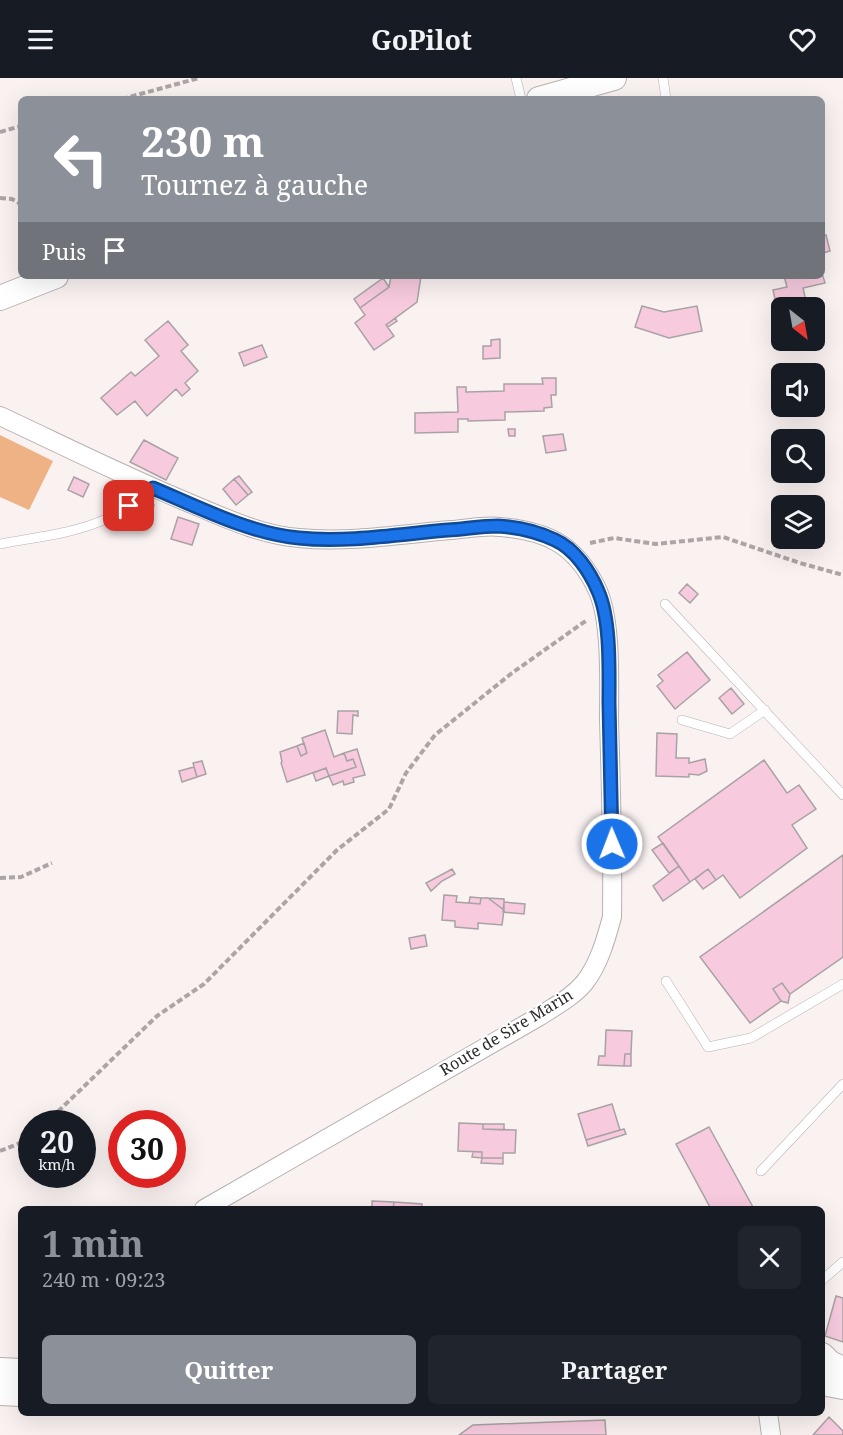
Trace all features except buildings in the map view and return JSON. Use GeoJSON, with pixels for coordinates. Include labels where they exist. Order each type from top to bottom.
{"type":"FeatureCollection","features":[{"type":"Feature","properties":{"kind":"main road"},"geometry":{"type":"LineString","coordinates":[[550,96],[614,78]]}},
{"type":"Feature","properties":{"kind":"main road"},"geometry":{"type":"LineString","coordinates":[[0,298],[48,279]]}},
{"type":"Feature","properties":{"kind":"main road"},"geometry":{"type":"LineString","coordinates":[[825,1358],[843,1369]]}},
{"type":"Feature","properties":{"kind":"main road"},"geometry":{"type":"LineString","coordinates":[[0,1370],[18,1371]]}},
{"type":"Feature","properties":{"kind":"main road"},"geometry":{"type":"LineString","coordinates":[[825,1384],[843,1387]]}},
{"type":"Feature","properties":{"kind":"main road"},"geometry":{"type":"LineString","coordinates":[[0,1393],[18,1394]]}},
{"type":"Feature","properties":{"kind":"street","name":"Route de Sire Marin"},"geometry":{"type":"LineString","coordinates":[[0,416],[153,488],[224,518],[266,532],[300,538],[343,539],[498,526],[527,530],[555,540],[569,548],[591,576],[604,608],[608,657],[612,917],[595,965],[585,983],[548,1011],[209,1206]]}},
{"type":"Feature","properties":{"kind":"lane"},"geometry":{"type":"LineString","coordinates":[[516,78],[520,96]]}},
{"type":"Feature","properties":{"kind":"lane"},"geometry":{"type":"LineString","coordinates":[[663,78],[666,96]]}},
{"type":"Feature","properties":{"kind":"lane"},"geometry":{"type":"LineString","coordinates":[[0,544],[67,531],[105,519],[129,506],[153,488]]}},
{"type":"Feature","properties":{"kind":"lane"},"geometry":{"type":"LineString","coordinates":[[665,604],[843,795]]}},
{"type":"Feature","properties":{"kind":"lane"},"geometry":{"type":"LineString","coordinates":[[682,720],[730,734],[765,710]]}},
{"type":"Feature","properties":{"kind":"lane"},"geometry":{"type":"LineString","coordinates":[[666,981],[708,1047],[751,1038],[843,984]]}},
{"type":"Feature","properties":{"kind":"lane"},"geometry":{"type":"LineString","coordinates":[[761,1171],[843,1084]]}},
{"type":"Feature","properties":{"kind":"lane"},"geometry":{"type":"LineString","coordinates":[[825,1279],[843,1262]]}},
{"type":"Feature","properties":{"kind":"path"},"geometry":{"type":"LineString","coordinates":[[133,96],[199,78]]}},
{"type":"Feature","properties":{"kind":"path"},"geometry":{"type":"LineString","coordinates":[[0,132],[18,127]]}},
{"type":"Feature","properties":{"kind":"path"},"geometry":{"type":"LineString","coordinates":[[0,198],[12,199],[18,202]]}},
{"type":"Feature","properties":{"kind":"path"},"geometry":{"type":"LineString","coordinates":[[569,548],[615,538],[656,544],[723,537],[843,575]]}},
{"type":"Feature","properties":{"kind":"path"},"geometry":{"type":"LineString","coordinates":[[60,1110],[157,1016],[204,984],[337,850],[389,809],[406,772],[435,735],[512,673],[604,608]]}},
{"type":"Feature","properties":{"kind":"path"},"geometry":{"type":"LineString","coordinates":[[0,878],[21,877],[52,863]]}},
{"type":"Feature","properties":{"kind":"path"},"geometry":{"type":"LineString","coordinates":[[0,1151],[18,1144]]}},
{"type":"Feature","properties":{"kind":"shaded area"},"geometry":{"type":"Polygon","coordinates":[[[0,435],[53,461],[29,510],[0,497],[0,435]]]}},
{"type":"Feature","properties":{"kind":"route"},"geometry":{"type":"LineString","coordinates":[[129,506],[153,488],[224,518],[287,537],[343,539],[498,526],[527,530],[555,540],[569,548],[591,576],[604,608],[608,657],[612,844]]}}]}
